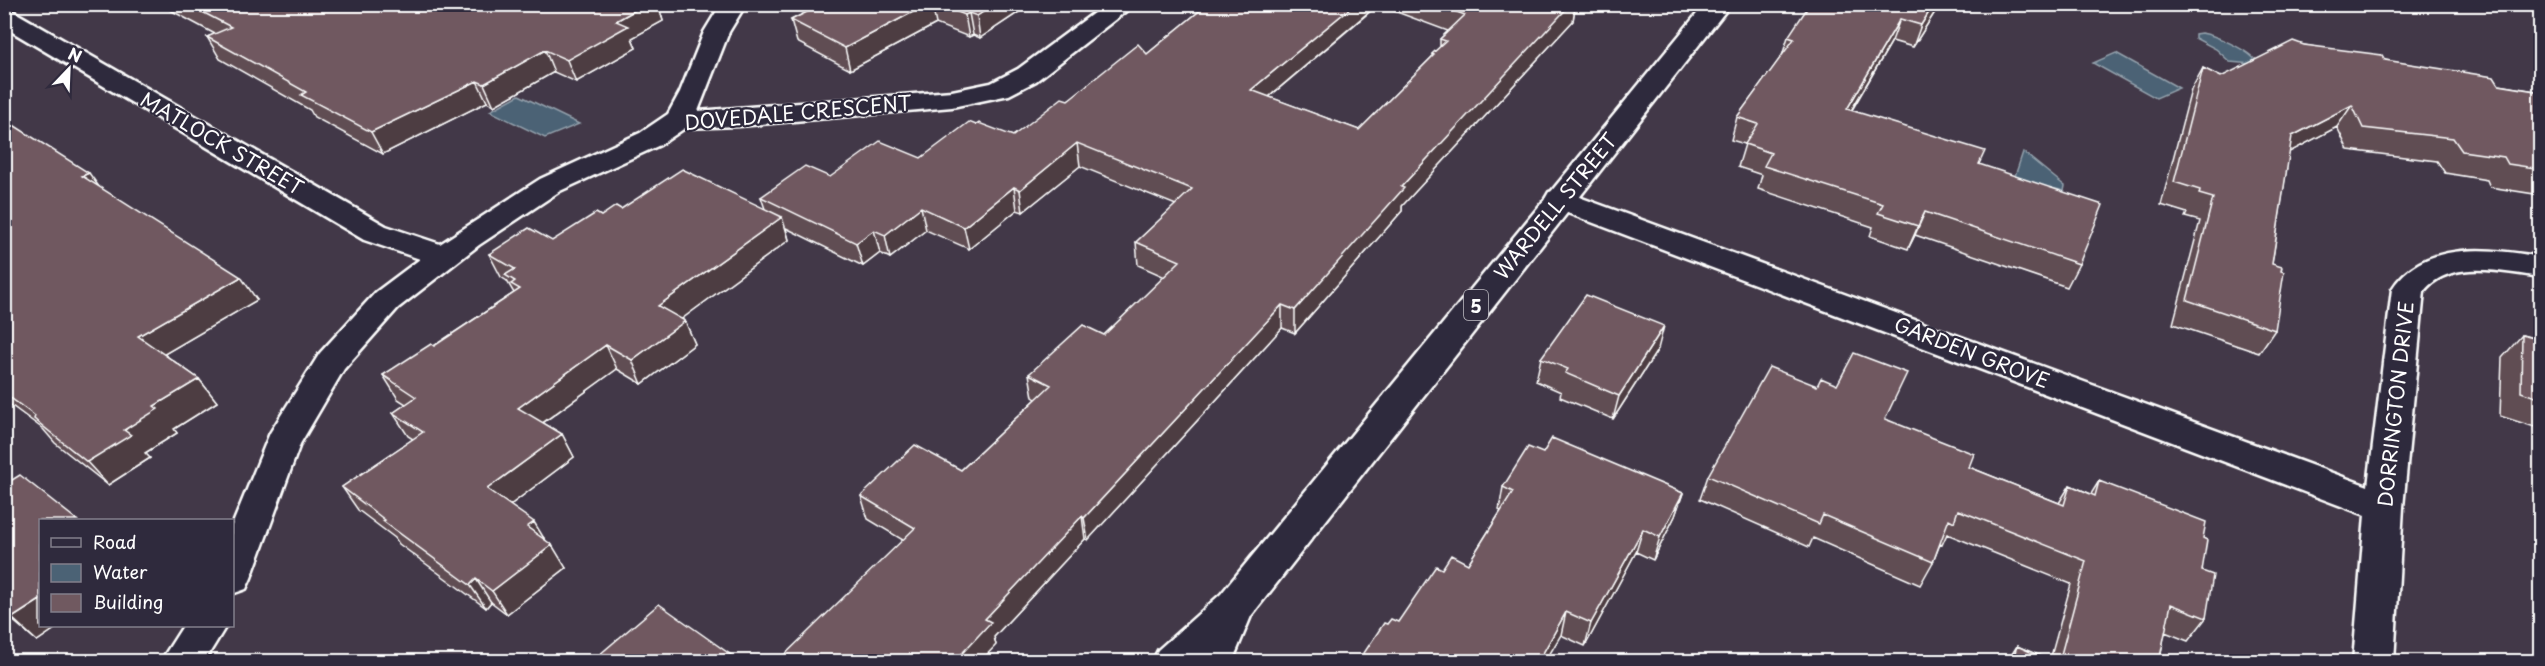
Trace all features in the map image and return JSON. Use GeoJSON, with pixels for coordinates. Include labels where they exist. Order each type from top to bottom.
{"type":"FeatureCollection","features":[{"type":"Feature","properties":{"kind":"main road"},"geometry":{"type":"LineString","coordinates":[[678,120],[691,103],[719,22],[734,4]]}},
{"type":"Feature","properties":{"kind":"main road","name":"DOVEDALE CRESCENT"},"geometry":{"type":"LineString","coordinates":[[234,573],[283,442],[332,361],[387,300],[468,238],[550,185],[650,139],[678,120],[739,118],[952,99],[999,89],[1027,75],[1123,4]]}},
{"type":"Feature","properties":{"kind":"main road","name":"WARDELL STREET"},"geometry":{"type":"LineString","coordinates":[[1172,662],[1235,606],[1719,4]]}},
{"type":"Feature","properties":{"kind":"main road","name":"MATLOCK STREET"},"geometry":{"type":"LineString","coordinates":[[4,16],[375,233],[445,256]]}},
{"type":"Feature","properties":{"kind":"main road","name":"GARDEN GROVE"},"geometry":{"type":"LineString","coordinates":[[1560,199],[2384,507]]}},
{"type":"Feature","properties":{"kind":"main road","name":"DORRINGTON DRIVE"},"geometry":{"type":"LineString","coordinates":[[2373,662],[2384,507],[2404,300],[2412,282],[2421,273],[2459,261],[2501,261],[2541,267]]}},
{"type":"Feature","properties":{"kind":"main road","name":"WARDELL STREET"},"geometry":{"type":"LineString","coordinates":[[1211,662],[1235,606]]}},
{"type":"Feature","properties":{"kind":"main road"},"geometry":{"type":"LineString","coordinates":[[180,662],[205,627]]}},
{"type":"Feature","properties":{"kind":"water"},"geometry":{"type":"Polygon","coordinates":[[[2201,33],[2230,43],[2255,60],[2252,64],[2230,62],[2216,49],[2195,38],[2195,34],[2201,33]]]}},
{"type":"Feature","properties":{"kind":"water"},"geometry":{"type":"Polygon","coordinates":[[[2116,53],[2179,88],[2156,98],[2093,63],[2116,53]]]}},
{"type":"Feature","properties":{"kind":"water"},"geometry":{"type":"Polygon","coordinates":[[[519,95],[579,124],[545,138],[490,111],[519,95]]]}},
{"type":"Feature","properties":{"kind":"water"},"geometry":{"type":"Polygon","coordinates":[[[2023,152],[2065,186],[2064,191],[2052,188],[2048,191],[2015,176],[2023,152]]]}},
{"type":"Feature","properties":{"kind":"building"},"geometry":{"type":"Polygon","coordinates":[[[187,4],[646,4],[616,21],[628,26],[567,60],[545,50],[484,84],[477,81],[371,132],[301,95],[306,92],[207,37],[231,27],[187,4]]]}},
{"type":"Feature","properties":{"kind":"building"},"geometry":{"type":"Polygon","coordinates":[[[823,4],[928,4],[845,48],[791,20],[823,4]]]}},
{"type":"Feature","properties":{"kind":"building"},"geometry":{"type":"Polygon","coordinates":[[[937,4],[995,4],[977,16],[969,13],[965,15],[937,4]]]}},
{"type":"Feature","properties":{"kind":"building"},"geometry":{"type":"Polygon","coordinates":[[[1208,4],[1355,4],[1251,90],[1359,130],[1434,55],[1432,54],[1446,41],[1440,39],[1465,15],[1435,4],[1571,4],[1401,187],[1404,188],[1295,310],[1282,305],[1084,518],[1082,516],[985,619],[991,622],[954,662],[777,662],[915,528],[861,496],[915,445],[961,470],[1051,385],[1029,374],[1083,325],[1104,335],[1180,261],[1136,242],[1192,189],[1077,143],[1020,190],[1014,187],[964,227],[921,207],[885,235],[874,230],[856,243],[761,197],[805,166],[830,177],[880,141],[921,158],[969,122],[976,125],[979,123],[1013,136],[1062,98],[1068,100],[1138,44],[1147,54],[1208,4]]]}},
{"type":"Feature","properties":{"kind":"building"},"geometry":{"type":"Polygon","coordinates":[[[1810,4],[1934,4],[1921,25],[1900,19],[1847,109],[1985,151],[1979,164],[2103,205],[2079,264],[1925,212],[1918,226],[1878,213],[1883,204],[1764,166],[1771,153],[1745,144],[1758,124],[1737,117],[1794,39],[1788,37],[1810,4]]]}},
{"type":"Feature","properties":{"kind":"building"},"geometry":{"type":"Polygon","coordinates":[[[2293,41],[2304,45],[2382,55],[2385,60],[2494,77],[2499,85],[2541,92],[2541,169],[2508,164],[2504,157],[2462,151],[2453,138],[2363,128],[2352,105],[2292,136],[2272,264],[2282,267],[2281,271],[2284,272],[2275,330],[2187,300],[2213,198],[2199,194],[2200,190],[2174,182],[2203,68],[2221,77],[2293,41]]]}},
{"type":"Feature","properties":{"kind":"building"},"geometry":{"type":"Polygon","coordinates":[[[4,119],[89,173],[82,176],[241,277],[138,336],[199,379],[154,406],[158,409],[124,430],[131,435],[87,462],[34,419],[35,416],[4,393],[4,119]]]}},
{"type":"Feature","properties":{"kind":"building"},"geometry":{"type":"Polygon","coordinates":[[[682,169],[782,217],[658,306],[685,321],[632,360],[606,345],[518,408],[562,434],[487,489],[534,522],[527,527],[552,545],[492,591],[476,579],[470,585],[383,521],[385,520],[342,487],[423,432],[393,413],[416,397],[383,375],[431,344],[434,346],[520,289],[511,284],[515,281],[505,275],[515,269],[489,254],[529,228],[552,241],[596,213],[601,216],[616,206],[621,209],[682,169]]]}},
{"type":"Feature","properties":{"kind":"building"},"geometry":{"type":"Polygon","coordinates":[[[1586,295],[1664,326],[1619,396],[1565,373],[1568,369],[1541,358],[1586,295]]]}},
{"type":"Feature","properties":{"kind":"building"},"geometry":{"type":"Polygon","coordinates":[[[2522,335],[2541,340],[2541,399],[2521,392],[2522,335]]]}},
{"type":"Feature","properties":{"kind":"building"},"geometry":{"type":"Polygon","coordinates":[[[1854,353],[1907,373],[1885,419],[1974,454],[1969,467],[2064,505],[2070,485],[2095,496],[2099,481],[2206,522],[2203,538],[2207,540],[2202,571],[2213,575],[2206,618],[2171,604],[2159,662],[2059,662],[2086,561],[1958,510],[1954,522],[1949,519],[1933,562],[1823,515],[1819,524],[1708,476],[1769,367],[1817,386],[1821,378],[1837,385],[1854,353]]]}},
{"type":"Feature","properties":{"kind":"building"},"geometry":{"type":"Polygon","coordinates":[[[1552,438],[1683,493],[1660,537],[1643,529],[1591,623],[1566,612],[1538,662],[1358,662],[1384,623],[1387,624],[1391,619],[1398,622],[1436,566],[1442,569],[1451,555],[1468,564],[1513,492],[1503,487],[1528,447],[1543,453],[1552,438]]]}},
{"type":"Feature","properties":{"kind":"building"},"geometry":{"type":"Polygon","coordinates":[[[20,475],[76,519],[39,519],[39,601],[12,618],[4,612],[4,485],[20,475]]]}},
{"type":"Feature","properties":{"kind":"building"},"geometry":{"type":"Polygon","coordinates":[[[659,604],[741,662],[592,661],[659,604]]]}},
{"type":"Feature","properties":{"kind":"building"},"geometry":{"type":"Polygon","coordinates":[[[2017,646],[2053,662],[2012,662],[2017,646]]]}},
{"type":"Feature","properties":{"kind":"building"},"geometry":{"type":"Polygon","coordinates":[[[1950,655],[1963,662],[1948,662],[1950,655]]]}}]}
